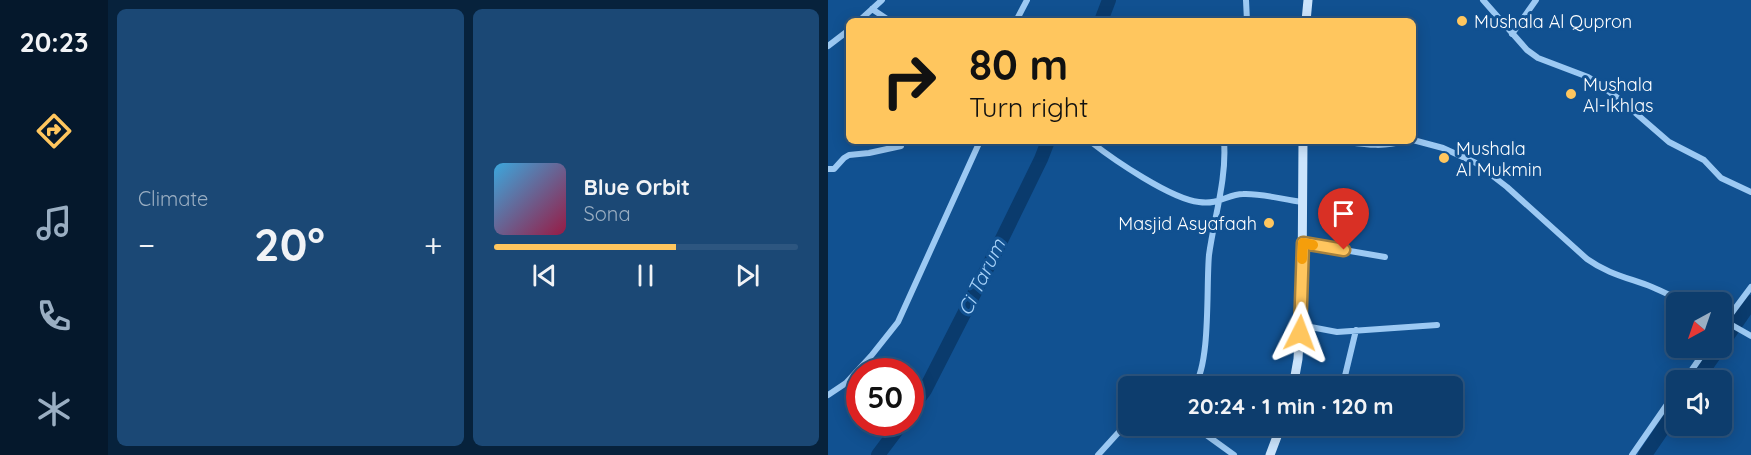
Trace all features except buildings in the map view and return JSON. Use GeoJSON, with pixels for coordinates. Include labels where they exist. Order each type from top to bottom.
{"type":"FeatureCollection","features":[{"type":"Feature","properties":{"kind":"main road"},"geometry":{"type":"LineString","coordinates":[[1306,18],[1308,0]]}},
{"type":"Feature","properties":{"kind":"main road"},"geometry":{"type":"LineString","coordinates":[[1295,376],[1298,359],[1303,243],[1303,144]]}},
{"type":"Feature","properties":{"kind":"main road"},"geometry":{"type":"LineString","coordinates":[[1270,455],[1277,436]]}},
{"type":"Feature","properties":{"kind":"street"},"geometry":{"type":"LineString","coordinates":[[863,18],[882,0]]}},
{"type":"Feature","properties":{"kind":"street"},"geometry":{"type":"LineString","coordinates":[[1018,18],[1027,0]]}},
{"type":"Feature","properties":{"kind":"street"},"geometry":{"type":"LineString","coordinates":[[1246,0],[1247,18]]}},
{"type":"Feature","properties":{"kind":"street"},"geometry":{"type":"LineString","coordinates":[[1483,0],[1521,45],[1538,58],[1599,83],[1669,142],[1704,160],[1721,178],[1751,192]]}},
{"type":"Feature","properties":{"kind":"street"},"geometry":{"type":"LineString","coordinates":[[1512,34],[1536,0]]}},
{"type":"Feature","properties":{"kind":"street"},"geometry":{"type":"LineString","coordinates":[[872,9],[886,18]]}},
{"type":"Feature","properties":{"kind":"street"},"geometry":{"type":"LineString","coordinates":[[828,46],[846,32]]}},
{"type":"Feature","properties":{"kind":"street"},"geometry":{"type":"LineString","coordinates":[[1416,142],[1443,148],[1476,163],[1497,178],[1601,268],[1666,293]]}},
{"type":"Feature","properties":{"kind":"street"},"geometry":{"type":"LineString","coordinates":[[828,395],[838,390],[852,376],[887,338],[898,322],[979,144]]}},
{"type":"Feature","properties":{"kind":"street"},"geometry":{"type":"LineString","coordinates":[[1094,144],[1128,168],[1196,202],[1242,194],[1303,202]]}},
{"type":"Feature","properties":{"kind":"street"},"geometry":{"type":"LineString","coordinates":[[1199,376],[1206,324],[1209,255],[1219,198],[1224,144]]}},
{"type":"Feature","properties":{"kind":"street"},"geometry":{"type":"LineString","coordinates":[[1368,144],[1386,146],[1393,144]]}},
{"type":"Feature","properties":{"kind":"street"},"geometry":{"type":"LineString","coordinates":[[828,169],[834,169],[849,155],[900,146]]}},
{"type":"Feature","properties":{"kind":"street"},"geometry":{"type":"LineString","coordinates":[[1303,243],[1385,257]]}},
{"type":"Feature","properties":{"kind":"street"},"geometry":{"type":"LineString","coordinates":[[1732,313],[1751,287]]}},
{"type":"Feature","properties":{"kind":"street"},"geometry":{"type":"LineString","coordinates":[[1300,324],[1337,332],[1437,325]]}},
{"type":"Feature","properties":{"kind":"street"},"geometry":{"type":"LineString","coordinates":[[1732,326],[1751,336]]}},
{"type":"Feature","properties":{"kind":"street"},"geometry":{"type":"LineString","coordinates":[[1345,376],[1356,330]]}},
{"type":"Feature","properties":{"kind":"street"},"geometry":{"type":"LineString","coordinates":[[1632,455],[1666,406]]}},
{"type":"Feature","properties":{"kind":"street"},"geometry":{"type":"LineString","coordinates":[[1098,455],[1118,433]]}},
{"type":"Feature","properties":{"kind":"street"},"geometry":{"type":"LineString","coordinates":[[1208,436],[1234,455]]}},
{"type":"Feature","properties":{"kind":"waterway","name":"Ci Tarum"},"geometry":{"type":"LineString","coordinates":[[1102,18],[1109,0]]}},
{"type":"Feature","properties":{"kind":"waterway","name":"Ci Tarum"},"geometry":{"type":"LineString","coordinates":[[924,391],[995,253],[1047,144]]}},
{"type":"Feature","properties":{"kind":"waterway"},"geometry":{"type":"LineString","coordinates":[[1732,330],[1751,302]]}},
{"type":"Feature","properties":{"kind":"waterway"},"geometry":{"type":"LineString","coordinates":[[1704,370],[1712,358]]}},
{"type":"Feature","properties":{"kind":"waterway"},"geometry":{"type":"LineString","coordinates":[[1645,455],[1666,424]]}},
{"type":"Feature","properties":{"kind":"waterway","name":"Ci Tarum"},"geometry":{"type":"LineString","coordinates":[[878,455],[892,436]]}},
{"type":"Feature","properties":{"kind":"slow traffic"},"geometry":{"type":"LineString","coordinates":[[1302,259],[1303,243],[1313,245]]}},
{"type":"Feature","properties":{"kind":"place","name":"Mushala Al Qupron"},"geometry":{"type":"Point","coordinates":[1462,21]}},
{"type":"Feature","properties":{"kind":"place","name":"Mushala Al-Ikhlas"},"geometry":{"type":"Point","coordinates":[1571,94]}},
{"type":"Feature","properties":{"kind":"place","name":"Mushala Al Mukmin"},"geometry":{"type":"Point","coordinates":[1444,158]}},
{"type":"Feature","properties":{"kind":"place","name":"Masjid Asyafaah"},"geometry":{"type":"Point","coordinates":[1269,223]}},
{"type":"Feature","properties":{"kind":"route"},"geometry":{"type":"LineString","coordinates":[[1300,333],[1303,243],[1344,250]]}}]}
